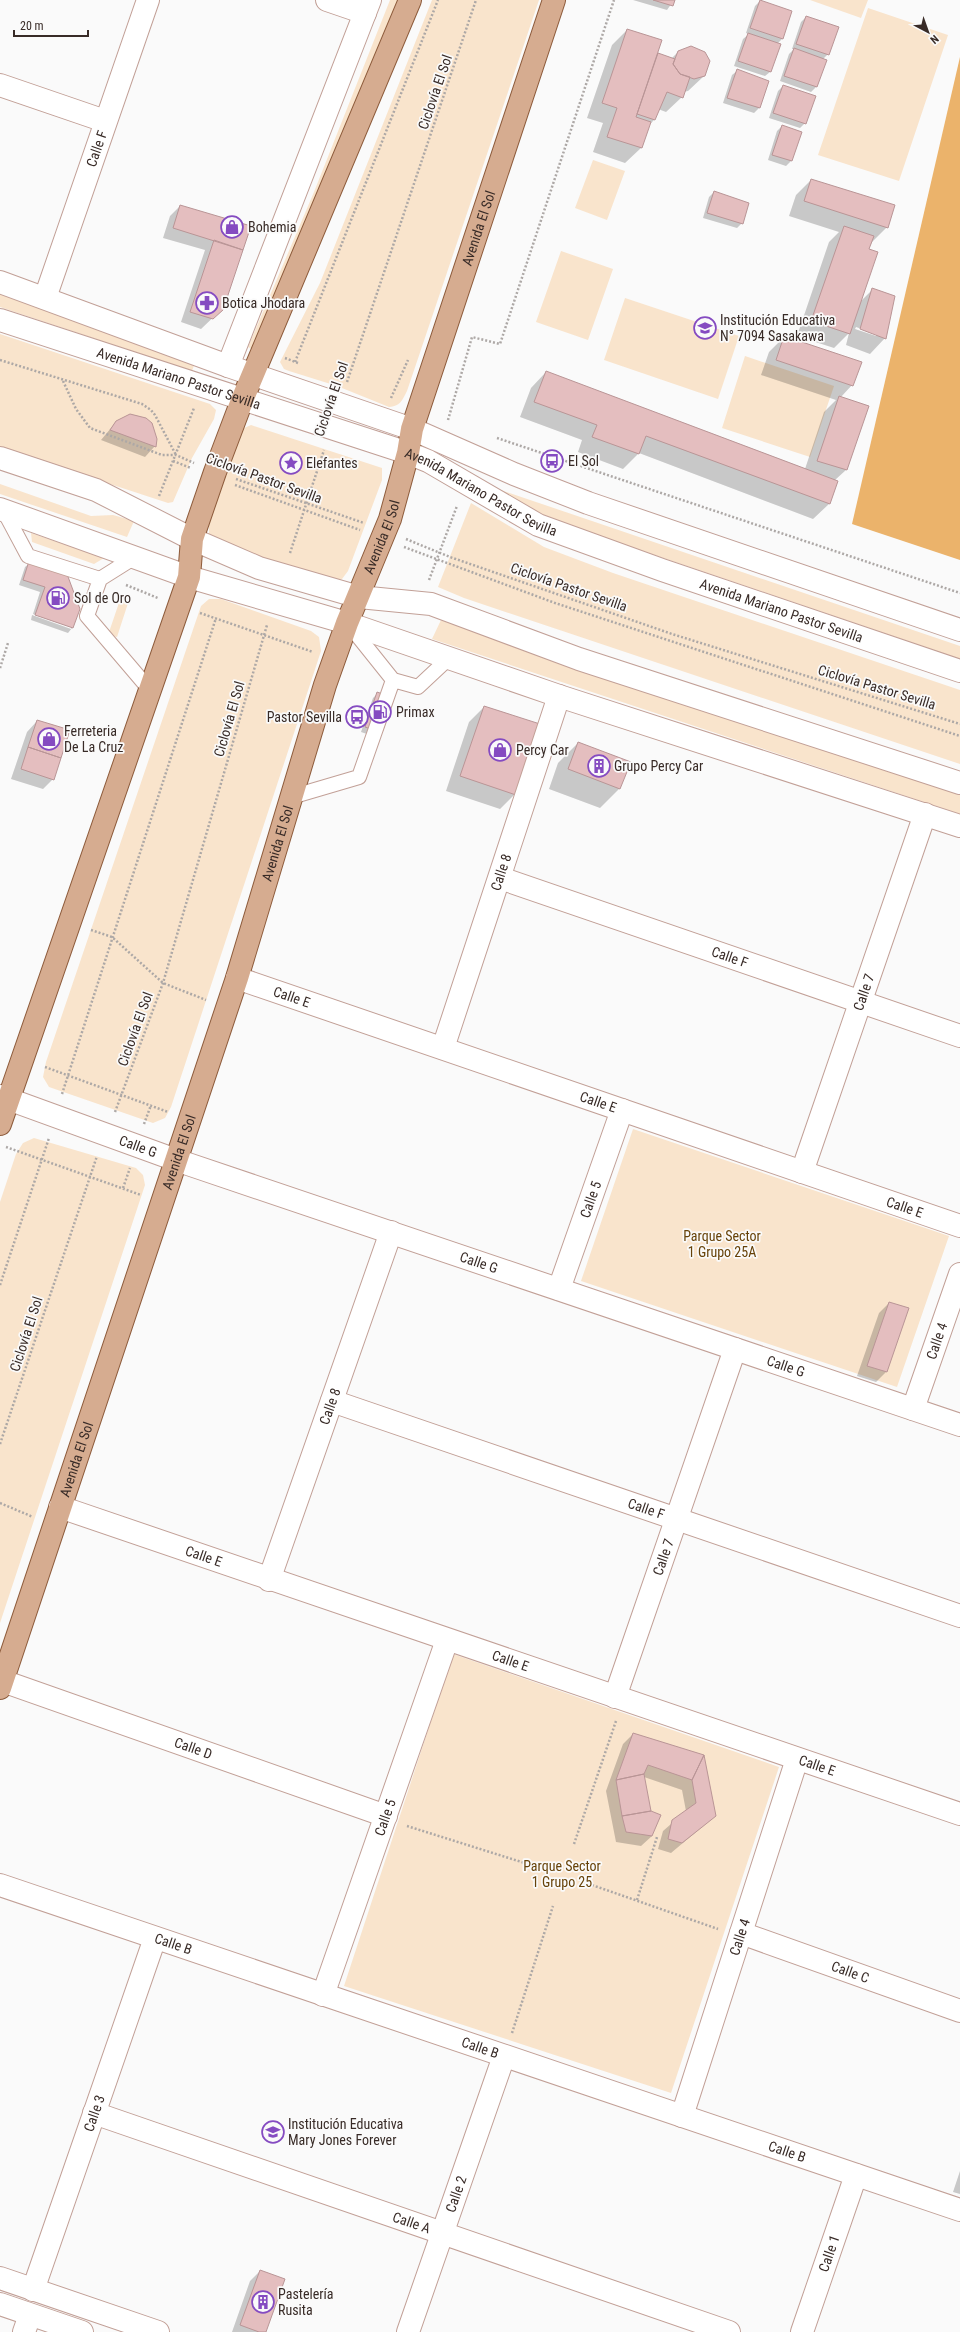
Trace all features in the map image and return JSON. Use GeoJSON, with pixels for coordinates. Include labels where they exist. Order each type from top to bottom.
{"type":"FeatureCollection","features":[{"type":"Feature","properties":{"kind":"main road"},"geometry":{"type":"LineString","coordinates":[[0,1124],[4,1098],[22,1058],[189,577],[192,539],[214,474],[243,398],[410,0]]}},
{"type":"Feature","properties":{"kind":"main road","name":"Avenida El Sol"},"geometry":{"type":"LineString","coordinates":[[1,1683],[227,1009],[334,660],[347,623],[384,535],[408,453],[412,429],[554,0]]}},
{"type":"Feature","properties":{"kind":"street","name":"Calle F"},"geometry":{"type":"LineString","coordinates":[[46,298],[105,121],[148,0]]}},
{"type":"Feature","properties":{"kind":"street"},"geometry":{"type":"LineString","coordinates":[[228,366],[368,6],[327,0]]}},
{"type":"Feature","properties":{"kind":"street"},"geometry":{"type":"LineString","coordinates":[[0,85],[105,121]]}},
{"type":"Feature","properties":{"kind":"street","name":"Avenida Mariano Pastor Sevilla"},"geometry":{"type":"LineString","coordinates":[[0,282],[228,366],[412,429],[514,474],[588,503],[960,630]]}},
{"type":"Feature","properties":{"kind":"street","name":"Avenida Mariano Pastor Sevilla"},"geometry":{"type":"LineString","coordinates":[[0,320],[408,453],[428,461],[538,525],[662,570],[960,671]]}},
{"type":"Feature","properties":{"kind":"street"},"geometry":{"type":"LineString","coordinates":[[0,458],[96,490],[192,539],[259,568],[359,597],[431,604],[579,659],[960,783]]}},
{"type":"Feature","properties":{"kind":"street"},"geometry":{"type":"LineString","coordinates":[[2,510],[189,577],[347,623],[559,696],[960,826]]}},
{"type":"Feature","properties":{"kind":"street","name":"Calle 8"},"geometry":{"type":"LineString","coordinates":[[443,1048],[559,696]]}},
{"type":"Feature","properties":{"kind":"street","name":"Calle 7"},"geometry":{"type":"LineString","coordinates":[[802,1172],[926,814]]}},
{"type":"Feature","properties":{"kind":"street","name":"Calle F"},"geometry":{"type":"LineString","coordinates":[[500,878],[960,1036]]}},
{"type":"Feature","properties":{"kind":"street","name":"Calle E"},"geometry":{"type":"LineString","coordinates":[[237,978],[960,1226]]}},
{"type":"Feature","properties":{"kind":"street","name":"Calle G"},"geometry":{"type":"LineString","coordinates":[[4,1098],[176,1160],[960,1425]]}},
{"type":"Feature","properties":{"kind":"street","name":"Calle 5"},"geometry":{"type":"LineString","coordinates":[[559,1289],[622,1110]]}},
{"type":"Feature","properties":{"kind":"street","name":"Calle 8"},"geometry":{"type":"LineString","coordinates":[[269,1580],[391,1232]]}},
{"type":"Feature","properties":{"kind":"street","name":"Calle 4"},"geometry":{"type":"LineString","coordinates":[[913,1409],[960,1274]]}},
{"type":"Feature","properties":{"kind":"street","name":"Calle 7"},"geometry":{"type":"LineString","coordinates":[[619,1698],[676,1519],[735,1349]]}},
{"type":"Feature","properties":{"kind":"street","name":"Calle F"},"geometry":{"type":"LineString","coordinates":[[332,1401],[960,1616]]}},
{"type":"Feature","properties":{"kind":"street","name":"Calle E"},"geometry":{"type":"LineString","coordinates":[[57,1516],[269,1580],[960,1814]]}},
{"type":"Feature","properties":{"kind":"street","name":"Calle 5"},"geometry":{"type":"LineString","coordinates":[[324,1995],[447,1640]]}},
{"type":"Feature","properties":{"kind":"street","name":"Calle D"},"geometry":{"type":"LineString","coordinates":[[1,1683],[385,1817]]}},
{"type":"Feature","properties":{"kind":"street","name":"Calle 4"},"geometry":{"type":"LineString","coordinates":[[682,2116],[798,1759]]}},
{"type":"Feature","properties":{"kind":"street","name":"Calle B"},"geometry":{"type":"LineString","coordinates":[[0,1886],[960,2210]]}},
{"type":"Feature","properties":{"kind":"street","name":"Calle C"},"geometry":{"type":"LineString","coordinates":[[741,1935],[960,2011]]}},
{"type":"Feature","properties":{"kind":"street","name":"Calle 3"},"geometry":{"type":"LineString","coordinates":[[33,2290],[155,1938]]}},
{"type":"Feature","properties":{"kind":"street","name":"Calle 2"},"geometry":{"type":"LineString","coordinates":[[408,2332],[504,2056]]}},
{"type":"Feature","properties":{"kind":"street","name":"Calle A"},"geometry":{"type":"LineString","coordinates":[[94,2113],[443,2232],[729,2332]]}},
{"type":"Feature","properties":{"kind":"street","name":"Calle 1"},"geometry":{"type":"LineString","coordinates":[[802,2332],[856,2175]]}},
{"type":"Feature","properties":{"kind":"street"},"geometry":{"type":"LineString","coordinates":[[0,2278],[158,2332]]}},
{"type":"Feature","properties":{"kind":"street"},"geometry":{"type":"LineString","coordinates":[[0,2304],[27,2323],[82,2332]]}},
{"type":"Feature","properties":{"kind":"lane"},"geometry":{"type":"LineString","coordinates":[[2,510],[28,556],[100,579]]}},
{"type":"Feature","properties":{"kind":"lane"},"geometry":{"type":"LineString","coordinates":[[135,557],[100,579],[87,616],[150,690]]}},
{"type":"Feature","properties":{"kind":"lane"},"geometry":{"type":"LineString","coordinates":[[347,623],[392,680],[418,687],[449,658]]}},
{"type":"Feature","properties":{"kind":"lane"},"geometry":{"type":"LineString","coordinates":[[292,797],[359,777],[392,680]]}},
{"type":"Feature","properties":{"kind":"path"},"geometry":{"type":"LineString","coordinates":[[295,362],[438,0]]}},
{"type":"Feature","properties":{"kind":"path","name":"Ciclovía El Sol"},"geometry":{"type":"LineString","coordinates":[[340,404],[476,0]]}},
{"type":"Feature","properties":{"kind":"path"},"geometry":{"type":"LineString","coordinates":[[448,420],[472,336],[500,344],[614,0]]}},
{"type":"Feature","properties":{"kind":"path"},"geometry":{"type":"LineString","coordinates":[[0,360],[63,381],[142,404],[151,410],[176,455]]}},
{"type":"Feature","properties":{"kind":"path","name":"Ciclovía Pastor Sevilla"},"geometry":{"type":"LineString","coordinates":[[63,381],[76,409],[90,428],[162,455],[176,455],[214,474],[306,503],[384,535],[672,634],[960,724]]}},
{"type":"Feature","properties":{"kind":"path"},"geometry":{"type":"LineString","coordinates":[[151,517],[202,387]]}},
{"type":"Feature","properties":{"kind":"path","name":"Ciclovía El Sol"},"geometry":{"type":"LineString","coordinates":[[283,575],[332,427]]}},
{"type":"Feature","properties":{"kind":"path"},"geometry":{"type":"LineString","coordinates":[[492,437],[960,594]]}},
{"type":"Feature","properties":{"kind":"path"},"geometry":{"type":"LineString","coordinates":[[173,461],[214,474],[304,509],[384,535],[555,603],[960,736]]}},
{"type":"Feature","properties":{"kind":"path","name":"Ciclovía El Sol"},"geometry":{"type":"LineString","coordinates":[[0,1444],[89,1176],[122,1095],[163,983],[264,635],[275,602]]}},
{"type":"Feature","properties":{"kind":"path"},"geometry":{"type":"LineString","coordinates":[[179,605],[334,660]]}},
{"type":"Feature","properties":{"kind":"path"},"geometry":{"type":"LineString","coordinates":[[67,1075],[216,618]]}},
{"type":"Feature","properties":{"kind":"path"},"geometry":{"type":"LineString","coordinates":[[0,668],[8,642]]}},
{"type":"Feature","properties":{"kind":"path"},"geometry":{"type":"LineString","coordinates":[[69,924],[112,937],[163,983],[227,1009]]}},
{"type":"Feature","properties":{"kind":"path"},"geometry":{"type":"LineString","coordinates":[[22,1058],[190,1120]]}},
{"type":"Feature","properties":{"kind":"path"},"geometry":{"type":"LineString","coordinates":[[0,1144],[162,1202]]}},
{"type":"Feature","properties":{"kind":"path"},"geometry":{"type":"LineString","coordinates":[[0,1285],[43,1160]]}},
{"type":"Feature","properties":{"kind":"path"},"geometry":{"type":"LineString","coordinates":[[0,1503],[57,1516]]}},
{"type":"Feature","properties":{"kind":"path"},"geometry":{"type":"LineString","coordinates":[[574,1844],[619,1698]]}},
{"type":"Feature","properties":{"kind":"path"},"geometry":{"type":"LineString","coordinates":[[385,1817],[531,1865]]}},
{"type":"Feature","properties":{"kind":"path"},"geometry":{"type":"LineString","coordinates":[[637,1900],[657,1837]]}},
{"type":"Feature","properties":{"kind":"path"},"geometry":{"type":"LineString","coordinates":[[592,1885],[741,1935]]}},
{"type":"Feature","properties":{"kind":"path"},"geometry":{"type":"LineString","coordinates":[[518,2037],[511,2035],[553,1906]]}},
{"type":"Feature","properties":{"kind":"green space"},"geometry":{"type":"Polygon","coordinates":[[[390,0],[398,0],[255,351],[248,347],[314,192],[390,0]]]}},
{"type":"Feature","properties":{"kind":"green space"},"geometry":{"type":"Polygon","coordinates":[[[432,0],[539,0],[407,391],[404,398],[400,402],[389,407],[337,386],[284,369],[280,362],[320,283],[432,0]]]}},
{"type":"Feature","properties":{"kind":"green space"},"geometry":{"type":"Polygon","coordinates":[[[810,0],[868,0],[861,18],[810,0]]]}},
{"type":"Feature","properties":{"kind":"green space"},"geometry":{"type":"Polygon","coordinates":[[[868,8],[948,35],[899,181],[818,155],[868,8]]]}},
{"type":"Feature","properties":{"kind":"green space"},"geometry":{"type":"Polygon","coordinates":[[[593,160],[625,171],[607,220],[575,208],[593,160]]]}},
{"type":"Feature","properties":{"kind":"green space"},"geometry":{"type":"Polygon","coordinates":[[[561,251],[613,269],[588,340],[536,322],[561,251]]]}},
{"type":"Feature","properties":{"kind":"green space"},"geometry":{"type":"Polygon","coordinates":[[[0,292],[196,360],[192,371],[0,307],[0,292]]]}},
{"type":"Feature","properties":{"kind":"green space"},"geometry":{"type":"Polygon","coordinates":[[[625,298],[739,336],[718,399],[604,360],[625,298]]]}},
{"type":"Feature","properties":{"kind":"green space"},"geometry":{"type":"Polygon","coordinates":[[[0,334],[210,404],[216,410],[214,419],[192,458],[173,502],[168,503],[0,448],[0,334]]]}},
{"type":"Feature","properties":{"kind":"green space"},"geometry":{"type":"Polygon","coordinates":[[[745,356],[834,386],[810,457],[722,428],[745,356]]]}},
{"type":"Feature","properties":{"kind":"green space"},"geometry":{"type":"Polygon","coordinates":[[[251,425],[382,468],[382,480],[348,571],[342,579],[334,581],[216,542],[209,536],[209,523],[237,438],[242,429],[251,425]]]}},
{"type":"Feature","properties":{"kind":"green space"},"geometry":{"type":"Polygon","coordinates":[[[0,484],[91,516],[113,515],[134,521],[127,537],[0,494],[0,484]]]}},
{"type":"Feature","properties":{"kind":"green space"},"geometry":{"type":"Polygon","coordinates":[[[489,486],[960,646],[960,659],[531,513],[489,486]]]}},
{"type":"Feature","properties":{"kind":"green space"},"geometry":{"type":"Polygon","coordinates":[[[471,503],[544,547],[613,573],[960,690],[960,764],[464,598],[438,587],[471,503]]]}},
{"type":"Feature","properties":{"kind":"green space"},"geometry":{"type":"Polygon","coordinates":[[[31,533],[104,558],[94,564],[32,542],[31,533]]]}},
{"type":"Feature","properties":{"kind":"green space"},"geometry":{"type":"Polygon","coordinates":[[[122,594],[130,597],[117,637],[108,635],[122,594]]]}},
{"type":"Feature","properties":{"kind":"green space"},"geometry":{"type":"Polygon","coordinates":[[[209,599],[221,599],[311,631],[319,637],[321,651],[171,1107],[165,1118],[153,1123],[49,1087],[43,1077],[46,1062],[201,606],[209,599]]]}},
{"type":"Feature","properties":{"kind":"green space"},"geometry":{"type":"Polygon","coordinates":[[[441,620],[960,794],[960,814],[432,639],[441,620]]]}},
{"type":"Feature","properties":{"kind":"green space","name":"Parque Sector 1 Grupo 25A"},"geometry":{"type":"Polygon","coordinates":[[[633,1129],[949,1236],[897,1387],[581,1281],[633,1129]]]}},
{"type":"Feature","properties":{"kind":"green space"},"geometry":{"type":"Polygon","coordinates":[[[34,1138],[136,1168],[143,1175],[145,1185],[0,1623],[0,1202],[16,1154],[23,1143],[34,1138]]]}},
{"type":"Feature","properties":{"kind":"green space","name":"Parque Sector 1 Grupo 25"},"geometry":{"type":"Polygon","coordinates":[[[453,1654],[779,1767],[671,2093],[344,1986],[453,1654]]]}},
{"type":"Feature","properties":{"kind":"shaded area"},"geometry":{"type":"Polygon","coordinates":[[[960,57],[960,560],[852,524],[960,57]]]}},
{"type":"Feature","properties":{"kind":"building"},"geometry":{"type":"Polygon","coordinates":[[[653,0],[675,0],[673,6],[653,0]]]}},
{"type":"Feature","properties":{"kind":"building"},"geometry":{"type":"Polygon","coordinates":[[[760,0],[792,11],[783,39],[750,28],[760,0]]]}},
{"type":"Feature","properties":{"kind":"building"},"geometry":{"type":"Polygon","coordinates":[[[806,16],[839,27],[829,55],[796,44],[806,16]]]}},
{"type":"Feature","properties":{"kind":"building"},"geometry":{"type":"Polygon","coordinates":[[[627,29],[662,40],[636,117],[651,122],[642,148],[607,137],[617,108],[602,103],[627,29]]]}},
{"type":"Feature","properties":{"kind":"building"},"geometry":{"type":"Polygon","coordinates":[[[748,33],[781,44],[771,72],[738,61],[748,33]]]}},
{"type":"Feature","properties":{"kind":"building"},"geometry":{"type":"Polygon","coordinates":[[[691,46],[705,52],[710,61],[705,76],[694,79],[680,74],[673,64],[678,51],[691,46]]]}},
{"type":"Feature","properties":{"kind":"building"},"geometry":{"type":"Polygon","coordinates":[[[794,48],[827,60],[817,87],[784,76],[794,48]]]}},
{"type":"Feature","properties":{"kind":"building"},"geometry":{"type":"Polygon","coordinates":[[[658,53],[675,59],[673,64],[680,74],[690,77],[683,98],[667,92],[655,120],[637,114],[658,53]]]}},
{"type":"Feature","properties":{"kind":"building"},"geometry":{"type":"Polygon","coordinates":[[[737,69],[769,81],[760,108],[727,98],[737,69]]]}},
{"type":"Feature","properties":{"kind":"building"},"geometry":{"type":"Polygon","coordinates":[[[783,85],[816,96],[806,124],[773,113],[783,85]]]}},
{"type":"Feature","properties":{"kind":"building"},"geometry":{"type":"Polygon","coordinates":[[[782,125],[802,132],[792,161],[772,155],[782,125]]]}},
{"type":"Feature","properties":{"kind":"building"},"geometry":{"type":"Polygon","coordinates":[[[811,179],[895,205],[888,228],[804,201],[811,179]]]}},
{"type":"Feature","properties":{"kind":"building"},"geometry":{"type":"Polygon","coordinates":[[[714,191],[749,203],[743,224],[707,213],[714,191]]]}},
{"type":"Feature","properties":{"kind":"building"},"geometry":{"type":"Polygon","coordinates":[[[180,205],[251,226],[243,250],[173,228],[180,205]]]}},
{"type":"Feature","properties":{"kind":"building"},"geometry":{"type":"Polygon","coordinates":[[[844,226],[874,236],[869,249],[878,252],[850,334],[811,321],[844,226]]]}},
{"type":"Feature","properties":{"kind":"building"},"geometry":{"type":"Polygon","coordinates":[[[214,240],[243,250],[223,310],[213,319],[190,312],[214,240]]]}},
{"type":"Feature","properties":{"kind":"building"},"geometry":{"type":"Polygon","coordinates":[[[872,288],[895,296],[886,339],[860,329],[872,288]]]}},
{"type":"Feature","properties":{"kind":"building"},"geometry":{"type":"Polygon","coordinates":[[[784,336],[862,362],[853,386],[776,360],[784,336]]]}},
{"type":"Feature","properties":{"kind":"building"},"geometry":{"type":"Polygon","coordinates":[[[546,371],[838,481],[830,504],[646,436],[639,454],[592,437],[597,425],[534,402],[546,371]]]}},
{"type":"Feature","properties":{"kind":"building"},"geometry":{"type":"Polygon","coordinates":[[[839,396],[869,406],[847,470],[817,461],[839,396]]]}},
{"type":"Feature","properties":{"kind":"building"},"geometry":{"type":"Polygon","coordinates":[[[130,414],[146,418],[152,423],[157,439],[156,447],[110,430],[116,421],[130,414]]]}},
{"type":"Feature","properties":{"kind":"building","name":"Sol de Oro"},"geometry":{"type":"Polygon","coordinates":[[[29,561],[67,574],[80,609],[73,628],[35,615],[45,587],[23,580],[29,561]]]}},
{"type":"Feature","properties":{"kind":"building","name":"Primax"},"geometry":{"type":"Polygon","coordinates":[[[377,692],[394,698],[382,733],[365,727],[377,692]]]}},
{"type":"Feature","properties":{"kind":"building","name":"Percy Car"},"geometry":{"type":"Polygon","coordinates":[[[484,706],[540,724],[516,795],[460,776],[484,706]]]}},
{"type":"Feature","properties":{"kind":"building","name":"Ferreteria De La Cruz"},"geometry":{"type":"Polygon","coordinates":[[[37,720],[70,730],[61,758],[28,747],[37,720]]]}},
{"type":"Feature","properties":{"kind":"building","name":"Grupo Percy Car"},"geometry":{"type":"Polygon","coordinates":[[[578,742],[631,762],[620,789],[568,769],[578,742]]]}},
{"type":"Feature","properties":{"kind":"building"},"geometry":{"type":"Polygon","coordinates":[[[28,747],[61,758],[54,780],[21,769],[28,747]]]}},
{"type":"Feature","properties":{"kind":"building"},"geometry":{"type":"Polygon","coordinates":[[[889,1302],[909,1308],[887,1372],[867,1366],[889,1302]]]}},
{"type":"Feature","properties":{"kind":"building"},"geometry":{"type":"Polygon","coordinates":[[[633,1733],[704,1755],[692,1780],[648,1765],[644,1774],[616,1780],[633,1733]]]}},
{"type":"Feature","properties":{"kind":"building"},"geometry":{"type":"Polygon","coordinates":[[[704,1755],[716,1816],[682,1843],[668,1839],[672,1820],[696,1803],[692,1780],[704,1755]]]}},
{"type":"Feature","properties":{"kind":"building"},"geometry":{"type":"Polygon","coordinates":[[[644,1774],[651,1811],[622,1816],[616,1780],[644,1774]]]}},
{"type":"Feature","properties":{"kind":"building"},"geometry":{"type":"Polygon","coordinates":[[[651,1811],[661,1815],[652,1836],[626,1832],[622,1816],[651,1811]]]}},
{"type":"Feature","properties":{"kind":"building","name":"Pastelería Rusita"},"geometry":{"type":"Polygon","coordinates":[[[260,2270],[285,2279],[266,2332],[259,2332],[240,2325],[260,2270]]]}},
{"type":"Feature","properties":{"kind":"place","name":"Bohemia"},"geometry":{"type":"Point","coordinates":[232,227]}},
{"type":"Feature","properties":{"kind":"place","name":"Botica Jhodara"},"geometry":{"type":"Point","coordinates":[207,303]}},
{"type":"Feature","properties":{"kind":"place","name":"Institución Educativa N° 7094 Sasakawa"},"geometry":{"type":"Point","coordinates":[705,328]}},
{"type":"Feature","properties":{"kind":"place","name":"El Sol"},"geometry":{"type":"Point","coordinates":[552,461]}},
{"type":"Feature","properties":{"kind":"place","name":"Elefantes"},"geometry":{"type":"Point","coordinates":[291,463]}},
{"type":"Feature","properties":{"kind":"place","name":"Sol de Oro"},"geometry":{"type":"Point","coordinates":[58,598]}},
{"type":"Feature","properties":{"kind":"place","name":"Primax"},"geometry":{"type":"Point","coordinates":[380,712]}},
{"type":"Feature","properties":{"kind":"place","name":"Pastor Sevilla"},"geometry":{"type":"Point","coordinates":[357,717]}},
{"type":"Feature","properties":{"kind":"place","name":"Ferreteria De La Cruz"},"geometry":{"type":"Point","coordinates":[49,739]}},
{"type":"Feature","properties":{"kind":"place","name":"Percy Car"},"geometry":{"type":"Point","coordinates":[500,750]}},
{"type":"Feature","properties":{"kind":"place","name":"Grupo Percy Car"},"geometry":{"type":"Point","coordinates":[599,766]}},
{"type":"Feature","properties":{"kind":"place","name":"Institución Educativa Mary Jones Forever"},"geometry":{"type":"Point","coordinates":[273,2132]}},
{"type":"Feature","properties":{"kind":"place","name":"Pastelería Rusita"},"geometry":{"type":"Point","coordinates":[263,2302]}}]}
